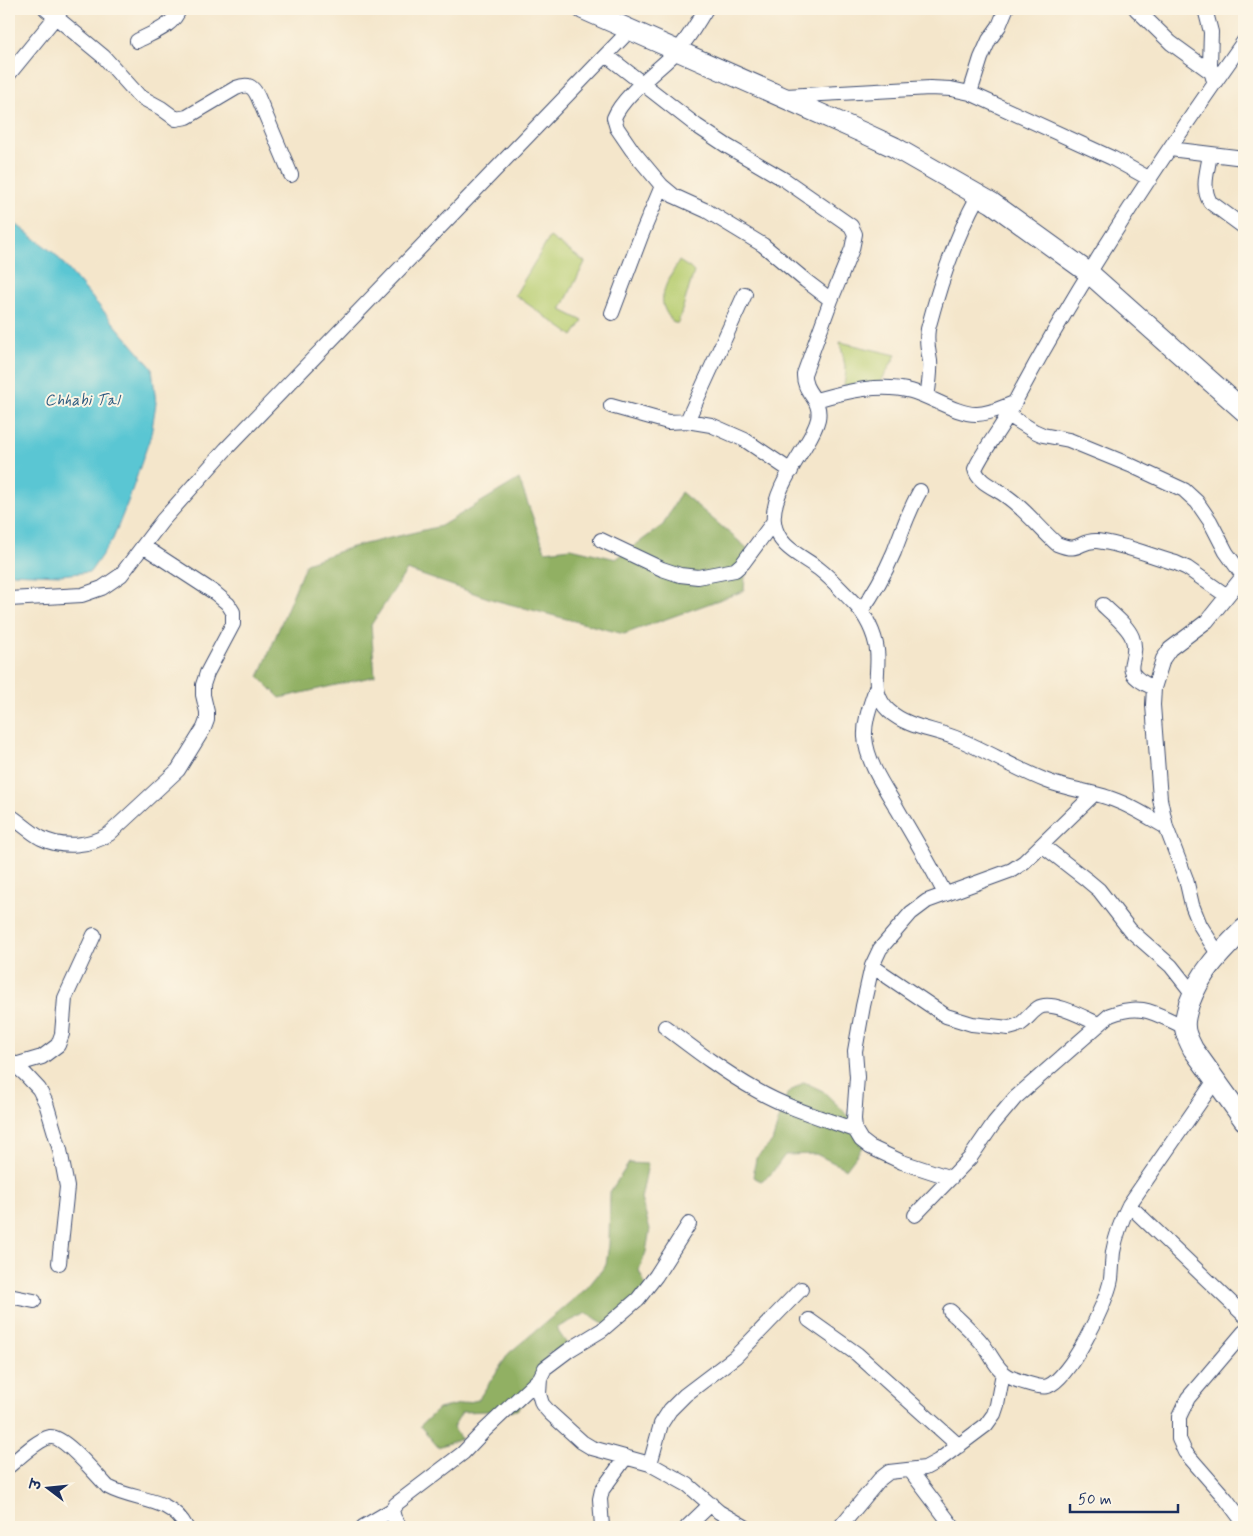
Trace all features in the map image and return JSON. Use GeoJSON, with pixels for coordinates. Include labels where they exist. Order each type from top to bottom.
{"type":"FeatureCollection","features":[{"type":"Feature","properties":{"kind":"street"},"geometry":{"type":"LineString","coordinates":[[137,41],[172,22],[177,16],[179,9]]}},
{"type":"Feature","properties":{"kind":"street"},"geometry":{"type":"LineString","coordinates":[[583,9],[894,147],[992,203],[1089,273],[1244,411]]}},
{"type":"Feature","properties":{"kind":"street"},"geometry":{"type":"LineString","coordinates":[[706,9],[692,33],[678,50],[616,111],[614,118],[617,128],[632,150],[662,186],[674,196],[707,211],[763,245],[831,300]]}},
{"type":"Feature","properties":{"kind":"street"},"geometry":{"type":"LineString","coordinates":[[970,93],[981,58],[1006,9]]}},
{"type":"Feature","properties":{"kind":"street"},"geometry":{"type":"LineString","coordinates":[[1136,9],[1171,44],[1213,78]]}},
{"type":"Feature","properties":{"kind":"street"},"geometry":{"type":"LineString","coordinates":[[1205,9],[1211,32],[1213,78]]}},
{"type":"Feature","properties":{"kind":"street"},"geometry":{"type":"LineString","coordinates":[[9,74],[54,11],[104,56],[139,96],[162,108],[176,119],[187,117],[236,88],[250,85],[254,88],[291,175]]}},
{"type":"Feature","properties":{"kind":"street"},"geometry":{"type":"LineString","coordinates":[[9,599],[82,595],[102,588],[120,575],[162,521],[226,449],[630,30]]}},
{"type":"Feature","properties":{"kind":"street"},"geometry":{"type":"LineString","coordinates":[[1227,596],[1187,568],[1167,560],[1096,541],[1088,541],[1075,548],[1067,548],[1057,544],[1007,496],[982,480],[975,469],[1089,273],[1170,149],[1213,78],[1244,41]]}},
{"type":"Feature","properties":{"kind":"street"},"geometry":{"type":"LineString","coordinates":[[606,55],[697,126],[785,180],[851,226],[855,234],[854,242],[804,374],[804,383],[816,400],[818,420],[778,497],[774,521],[776,532],[784,544],[793,553],[819,569],[861,611],[869,626],[877,649],[876,688],[866,719],[865,739],[867,748],[885,788],[932,867],[945,894]]}},
{"type":"Feature","properties":{"kind":"street"},"geometry":{"type":"LineString","coordinates":[[781,96],[930,88],[951,89],[970,93],[1112,158],[1150,179]]}},
{"type":"Feature","properties":{"kind":"street"},"geometry":{"type":"LineString","coordinates":[[1170,149],[1244,158]]}},
{"type":"Feature","properties":{"kind":"street"},"geometry":{"type":"LineString","coordinates":[[1210,154],[1204,188],[1206,196],[1210,202],[1244,227]]}},
{"type":"Feature","properties":{"kind":"street"},"geometry":{"type":"LineString","coordinates":[[612,313],[662,186]]}},
{"type":"Feature","properties":{"kind":"street"},"geometry":{"type":"LineString","coordinates":[[927,397],[930,377],[930,362],[926,341],[928,329],[951,255],[978,196]]}},
{"type":"Feature","properties":{"kind":"street"},"geometry":{"type":"LineString","coordinates":[[687,420],[745,294]]}},
{"type":"Feature","properties":{"kind":"street"},"geometry":{"type":"LineString","coordinates":[[816,400],[848,391],[884,387],[912,391],[975,414],[1011,409],[1034,431],[1043,435],[1069,440],[1130,465],[1184,490],[1197,502],[1210,521],[1226,552],[1244,576],[1207,621],[1170,649],[1163,659],[1154,688],[1153,705],[1160,799],[1166,827],[1186,879],[1192,905],[1200,925],[1218,954]]}},
{"type":"Feature","properties":{"kind":"street"},"geometry":{"type":"LineString","coordinates":[[611,406],[668,422],[687,420],[712,425],[745,440],[791,471]]}},
{"type":"Feature","properties":{"kind":"street"},"geometry":{"type":"LineString","coordinates":[[861,611],[885,572],[908,513],[920,491]]}},
{"type":"Feature","properties":{"kind":"street"},"geometry":{"type":"LineString","coordinates":[[601,540],[662,569],[680,575],[698,577],[722,574],[735,570],[743,563],[774,521]]}},
{"type":"Feature","properties":{"kind":"street"},"geometry":{"type":"LineString","coordinates":[[9,815],[41,838],[57,843],[77,845],[97,841],[109,834],[178,770],[204,728],[208,712],[204,695],[207,673],[233,624],[233,612],[228,604],[215,593],[143,546]]}},
{"type":"Feature","properties":{"kind":"street"},"geometry":{"type":"LineString","coordinates":[[1103,605],[1131,636],[1133,644],[1131,671],[1134,676],[1144,684],[1154,688]]}},
{"type":"Feature","properties":{"kind":"street"},"geometry":{"type":"LineString","coordinates":[[876,688],[882,702],[902,720],[924,729],[956,738],[1049,782],[1110,798],[1166,827]]}},
{"type":"Feature","properties":{"kind":"street"},"geometry":{"type":"LineString","coordinates":[[951,1178],[902,1162],[870,1147],[861,1140],[855,1130],[857,1077],[855,1051],[872,966],[880,949],[911,913],[927,901],[1012,870],[1024,862],[1094,794]]}},
{"type":"Feature","properties":{"kind":"street"},"geometry":{"type":"LineString","coordinates":[[1042,845],[1098,890],[1130,930],[1171,966],[1193,994]]}},
{"type":"Feature","properties":{"kind":"street"},"geometry":{"type":"LineString","coordinates":[[1244,929],[1218,954],[1198,981],[1187,1012],[1185,1026],[1193,1049],[1244,1120]]}},
{"type":"Feature","properties":{"kind":"street"},"geometry":{"type":"LineString","coordinates":[[12,1063],[42,1057],[58,1045],[62,1034],[65,998],[94,934]]}},
{"type":"Feature","properties":{"kind":"street"},"geometry":{"type":"LineString","coordinates":[[872,966],[937,1011],[972,1024],[1009,1028],[1017,1026],[1026,1021],[1039,1007],[1046,1005],[1062,1009],[1098,1024]]}},
{"type":"Feature","properties":{"kind":"street"},"geometry":{"type":"LineString","coordinates":[[915,1215],[970,1158],[1014,1098],[1110,1015],[1136,1008],[1146,1010],[1185,1026]]}},
{"type":"Feature","properties":{"kind":"street"},"geometry":{"type":"LineString","coordinates":[[664,1027],[757,1091],[785,1104],[855,1130]]}},
{"type":"Feature","properties":{"kind":"street"},"geometry":{"type":"LineString","coordinates":[[12,1063],[39,1089],[46,1103],[64,1167],[66,1187],[59,1263]]}},
{"type":"Feature","properties":{"kind":"street"},"geometry":{"type":"LineString","coordinates":[[950,1311],[984,1344],[1003,1373],[1010,1377],[1044,1387],[1050,1386],[1067,1368],[1081,1348],[1104,1305],[1111,1279],[1116,1237],[1129,1206],[1216,1079]]}},
{"type":"Feature","properties":{"kind":"street"},"geometry":{"type":"LineString","coordinates":[[1129,1206],[1244,1315]]}},
{"type":"Feature","properties":{"kind":"street"},"geometry":{"type":"LineString","coordinates":[[363,1527],[392,1510],[396,1504],[463,1453],[540,1378],[546,1368],[569,1350],[602,1330],[638,1299],[656,1276],[689,1224]]}},
{"type":"Feature","properties":{"kind":"street"},"geometry":{"type":"LineString","coordinates":[[650,1464],[661,1424],[670,1410],[684,1395],[734,1357],[801,1288]]}},
{"type":"Feature","properties":{"kind":"street"},"geometry":{"type":"LineString","coordinates":[[9,1296],[34,1301]]}},
{"type":"Feature","properties":{"kind":"street"},"geometry":{"type":"LineString","coordinates":[[808,1320],[857,1354],[959,1446]]}},
{"type":"Feature","properties":{"kind":"street"},"geometry":{"type":"LineString","coordinates":[[1244,1332],[1188,1398],[1179,1417],[1179,1440],[1185,1452],[1244,1523]]}},
{"type":"Feature","properties":{"kind":"street"},"geometry":{"type":"LineString","coordinates":[[840,1527],[880,1479],[889,1472],[926,1468],[986,1425],[994,1414],[1000,1394],[1003,1373]]}},
{"type":"Feature","properties":{"kind":"street"},"geometry":{"type":"LineString","coordinates":[[540,1378],[539,1394],[542,1404],[582,1442],[592,1448],[650,1464],[688,1485],[719,1512],[744,1527]]}},
{"type":"Feature","properties":{"kind":"street"},"geometry":{"type":"LineString","coordinates":[[9,1466],[35,1445],[49,1438],[55,1438],[66,1444],[108,1487],[116,1492],[147,1499],[168,1508],[179,1515],[186,1527]]}},
{"type":"Feature","properties":{"kind":"street"},"geometry":{"type":"LineString","coordinates":[[602,1527],[600,1499],[602,1490],[626,1458]]}},
{"type":"Feature","properties":{"kind":"street"},"geometry":{"type":"LineString","coordinates":[[910,1470],[953,1527]]}},
{"type":"Feature","properties":{"kind":"street"},"geometry":{"type":"LineString","coordinates":[[688,1527],[711,1504]]}},
{"type":"Feature","properties":{"kind":"street"},"geometry":{"type":"LineString","coordinates":[[392,1510],[394,1518],[400,1527]]}},
{"type":"Feature","properties":{"kind":"green space"},"geometry":{"type":"Polygon","coordinates":[[[550,237],[585,262],[561,310],[583,321],[573,336],[515,295],[550,237]]]}},
{"type":"Feature","properties":{"kind":"green space"},"geometry":{"type":"Polygon","coordinates":[[[679,261],[694,272],[678,323],[674,323],[665,310],[663,298],[666,285],[679,261]]]}},
{"type":"Feature","properties":{"kind":"green space"},"geometry":{"type":"Polygon","coordinates":[[[840,342],[896,355],[879,385],[844,386],[846,371],[840,342]]]}},
{"type":"Feature","properties":{"kind":"green space"},"geometry":{"type":"Polygon","coordinates":[[[519,479],[545,551],[571,548],[616,559],[663,525],[681,492],[747,548],[744,591],[624,634],[494,600],[407,570],[371,625],[375,676],[280,698],[259,677],[306,563],[352,547],[441,526],[519,479]]]}},
{"type":"Feature","properties":{"kind":"green space"},"geometry":{"type":"Polygon","coordinates":[[[804,1082],[823,1091],[870,1137],[846,1169],[816,1154],[785,1155],[771,1174],[761,1181],[753,1177],[756,1158],[772,1142],[787,1094],[804,1082]]]}},
{"type":"Feature","properties":{"kind":"green space"},"geometry":{"type":"Polygon","coordinates":[[[629,1163],[648,1164],[641,1199],[650,1229],[646,1252],[639,1270],[646,1287],[611,1328],[587,1313],[556,1328],[571,1350],[548,1352],[541,1387],[517,1410],[462,1412],[453,1427],[461,1439],[438,1447],[420,1426],[438,1409],[478,1400],[509,1353],[587,1288],[606,1265],[609,1244],[610,1192],[629,1163]]]}},
{"type":"Feature","properties":{"kind":"green space"},"geometry":{"type":"Polygon","coordinates":[[[1076,1520],[1095,1527],[1037,1527],[1033,1522],[1076,1520]]]}},
{"type":"Feature","properties":{"kind":"water","name":"Chhabi Tal"},"geometry":{"type":"Polygon","coordinates":[[[9,219],[55,254],[152,368],[156,403],[151,435],[113,539],[90,572],[60,575],[9,573],[9,219]]]}}]}
